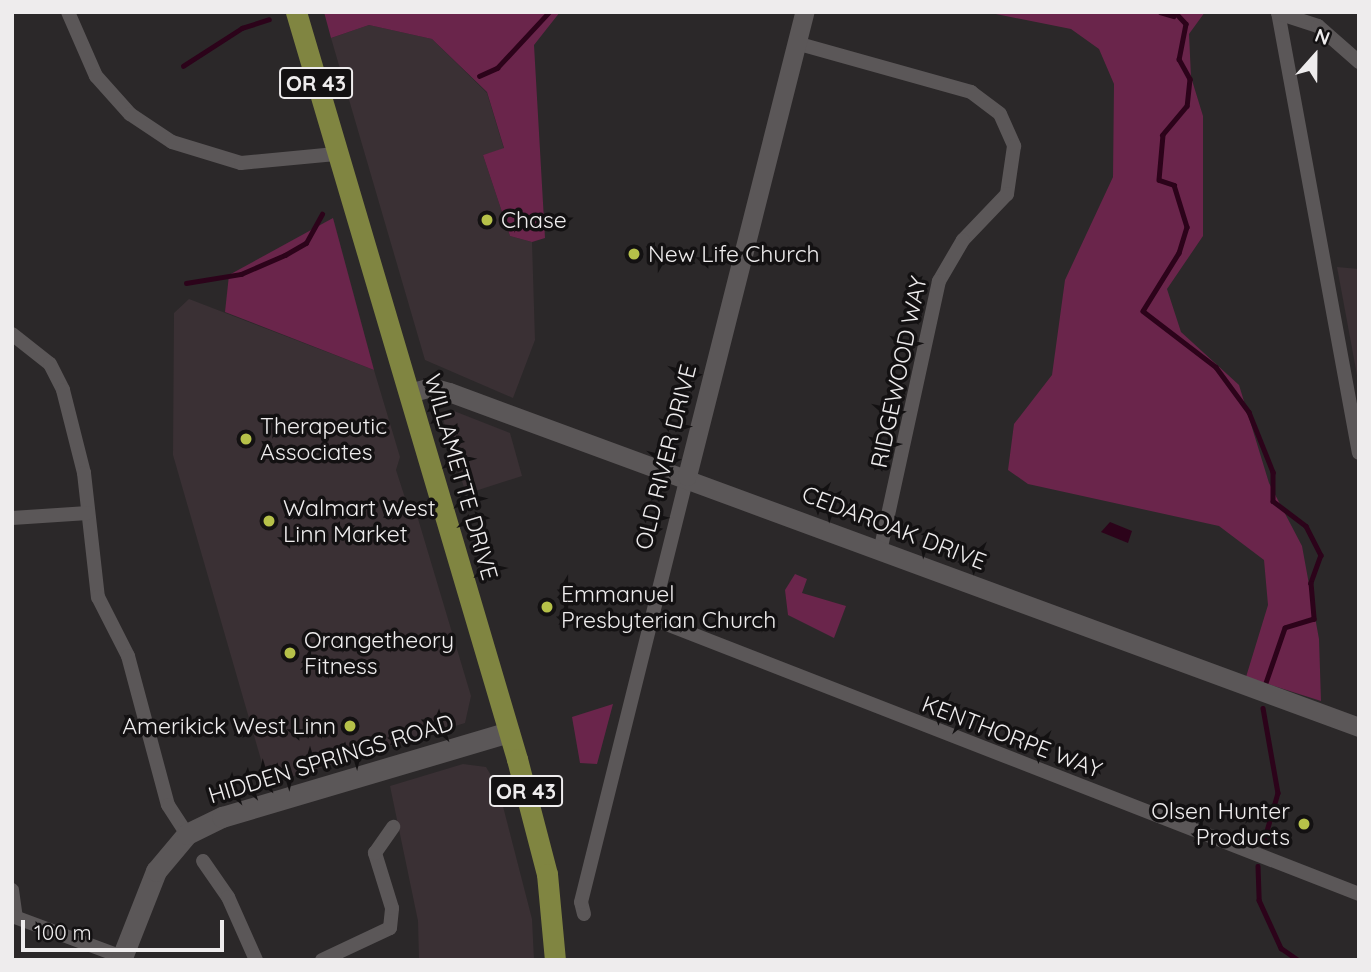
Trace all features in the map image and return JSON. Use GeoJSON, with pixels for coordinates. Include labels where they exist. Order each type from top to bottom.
{"type":"FeatureCollection","features":[{"type":"Feature","properties":{"kind":"main road","name":"WILLAMETTE DRIVE"},"geometry":{"type":"LineString","coordinates":[[296,12],[335,154],[509,732],[547,874],[555,960]]}},
{"type":"Feature","properties":{"kind":"main road","name":"HIDDEN SPRINGS ROAD"},"geometry":{"type":"LineString","coordinates":[[122,958],[156,871],[187,834],[222,817],[509,732]]}},
{"type":"Feature","properties":{"kind":"street"},"geometry":{"type":"LineString","coordinates":[[68,12],[85,58],[104,87],[172,142],[241,163],[335,154]]}},
{"type":"Feature","properties":{"kind":"street","name":"OLD RIVER DRIVE"},"geometry":{"type":"LineString","coordinates":[[584,914],[581,902],[804,12]]}},
{"type":"Feature","properties":{"kind":"street"},"geometry":{"type":"LineString","coordinates":[[1359,62],[1318,26],[1278,13],[1359,453]]}},
{"type":"Feature","properties":{"kind":"street","name":"RIDGEWOOD WAY"},"geometry":{"type":"LineString","coordinates":[[796,43],[971,92],[1000,114],[1014,146],[1007,194],[963,240],[939,281],[881,548]]}},
{"type":"Feature","properties":{"kind":"street"},"geometry":{"type":"LineString","coordinates":[[12,334],[50,364],[61,384],[88,513],[97,597],[128,656],[168,804],[187,834]]}},
{"type":"Feature","properties":{"kind":"street","name":"CEDAROAK DRIVE"},"geometry":{"type":"LineString","coordinates":[[409,393],[431,387],[449,392],[687,476],[1359,727]]}},
{"type":"Feature","properties":{"kind":"street"},"geometry":{"type":"LineString","coordinates":[[12,518],[88,513]]}},
{"type":"Feature","properties":{"kind":"street","name":"KENTHORPE WAY"},"geometry":{"type":"LineString","coordinates":[[651,618],[1359,894]]}},
{"type":"Feature","properties":{"kind":"street"},"geometry":{"type":"LineString","coordinates":[[322,960],[390,928],[391,908],[375,853],[393,827]]}},
{"type":"Feature","properties":{"kind":"street"},"geometry":{"type":"LineString","coordinates":[[203,861],[228,897],[256,960]]}},
{"type":"Feature","properties":{"kind":"street"},"geometry":{"type":"LineString","coordinates":[[12,890],[14,917],[122,958]]}},
{"type":"Feature","properties":{"kind":"shaded area"},"geometry":{"type":"Polygon","coordinates":[[[324,12],[560,12],[534,45],[545,238],[532,242],[510,236],[483,155],[504,148],[487,92],[432,39],[369,25],[331,38],[324,12]]]}},
{"type":"Feature","properties":{"kind":"shaded area"},"geometry":{"type":"Polygon","coordinates":[[[986,12],[1205,12],[1189,34],[1191,77],[1203,116],[1203,236],[1167,289],[1181,332],[1239,385],[1269,483],[1302,546],[1319,639],[1321,701],[1246,677],[1268,605],[1264,560],[1219,526],[1028,484],[1008,470],[1014,424],[1052,375],[1065,280],[1113,177],[1114,84],[1099,49],[1071,29],[986,12]]]}},
{"type":"Feature","properties":{"kind":"shaded area"},"geometry":{"type":"Polygon","coordinates":[[[369,25],[432,39],[487,93],[504,149],[483,155],[510,236],[532,242],[535,340],[513,398],[425,360],[331,38],[369,25]]]}},
{"type":"Feature","properties":{"kind":"shaded area"},"geometry":{"type":"Polygon","coordinates":[[[333,218],[374,370],[225,312],[229,275],[333,218]]]}},
{"type":"Feature","properties":{"kind":"shaded area"},"geometry":{"type":"Polygon","coordinates":[[[1337,267],[1359,269],[1359,386],[1337,267]]]}},
{"type":"Feature","properties":{"kind":"shaded area"},"geometry":{"type":"Polygon","coordinates":[[[189,299],[374,370],[400,457],[396,470],[407,504],[416,512],[471,696],[465,723],[268,784],[173,455],[174,313],[189,299]]]}},
{"type":"Feature","properties":{"kind":"shaded area"},"geometry":{"type":"Polygon","coordinates":[[[454,411],[510,433],[522,476],[466,494],[442,416],[454,411]]]}},
{"type":"Feature","properties":{"kind":"shaded area"},"geometry":{"type":"Polygon","coordinates":[[[1110,522],[1132,531],[1128,543],[1101,532],[1110,522]]]}},
{"type":"Feature","properties":{"kind":"shaded area"},"geometry":{"type":"Polygon","coordinates":[[[795,574],[807,579],[802,593],[846,606],[834,638],[788,615],[785,590],[795,574]]]}},
{"type":"Feature","properties":{"kind":"shaded area"},"geometry":{"type":"Polygon","coordinates":[[[613,704],[597,764],[580,763],[572,717],[613,704]]]}},
{"type":"Feature","properties":{"kind":"shaded area"},"geometry":{"type":"Polygon","coordinates":[[[463,764],[486,767],[498,787],[532,919],[534,960],[419,960],[418,921],[390,786],[463,764]]]}},
{"type":"Feature","properties":{"kind":"waterway"},"geometry":{"type":"LineString","coordinates":[[479,76],[497,68],[549,12]]}},
{"type":"Feature","properties":{"kind":"waterway"},"geometry":{"type":"LineString","coordinates":[[1160,12],[1173,16]]}},
{"type":"Feature","properties":{"kind":"waterway"},"geometry":{"type":"LineString","coordinates":[[1175,12],[1186,24],[1179,59],[1190,79],[1187,106],[1163,135],[1159,180],[1174,185],[1187,227],[1179,253],[1143,311],[1216,367],[1249,412],[1273,472],[1273,501],[1306,526],[1321,555],[1311,583],[1314,619],[1285,628],[1266,683]]}},
{"type":"Feature","properties":{"kind":"waterway"},"geometry":{"type":"LineString","coordinates":[[183,66],[242,28],[269,19]]}},
{"type":"Feature","properties":{"kind":"waterway"},"geometry":{"type":"LineString","coordinates":[[186,283],[241,274],[285,255],[306,243],[322,214]]}},
{"type":"Feature","properties":{"kind":"waterway"},"geometry":{"type":"LineString","coordinates":[[1263,708],[1278,793],[1263,845]]}},
{"type":"Feature","properties":{"kind":"waterway"},"geometry":{"type":"LineString","coordinates":[[1258,866],[1259,900],[1281,948],[1298,960]]}},
{"type":"Feature","properties":{"kind":"place","name":"Chase"},"geometry":{"type":"Point","coordinates":[487,220]}},
{"type":"Feature","properties":{"kind":"place","name":"New Life Church"},"geometry":{"type":"Point","coordinates":[634,254]}},
{"type":"Feature","properties":{"kind":"place","name":"Therapeutic Associates"},"geometry":{"type":"Point","coordinates":[246,439]}},
{"type":"Feature","properties":{"kind":"place","name":"Walmart West Linn Market"},"geometry":{"type":"Point","coordinates":[269,521]}},
{"type":"Feature","properties":{"kind":"place","name":"Emmanuel Presbyterian Church"},"geometry":{"type":"Point","coordinates":[547,607]}},
{"type":"Feature","properties":{"kind":"place","name":"Orangetheory Fitness"},"geometry":{"type":"Point","coordinates":[290,653]}},
{"type":"Feature","properties":{"kind":"place","name":"Amerikick West Linn"},"geometry":{"type":"Point","coordinates":[350,726]}},
{"type":"Feature","properties":{"kind":"place","name":"Olsen Hunter Products"},"geometry":{"type":"Point","coordinates":[1304,824]}}]}
